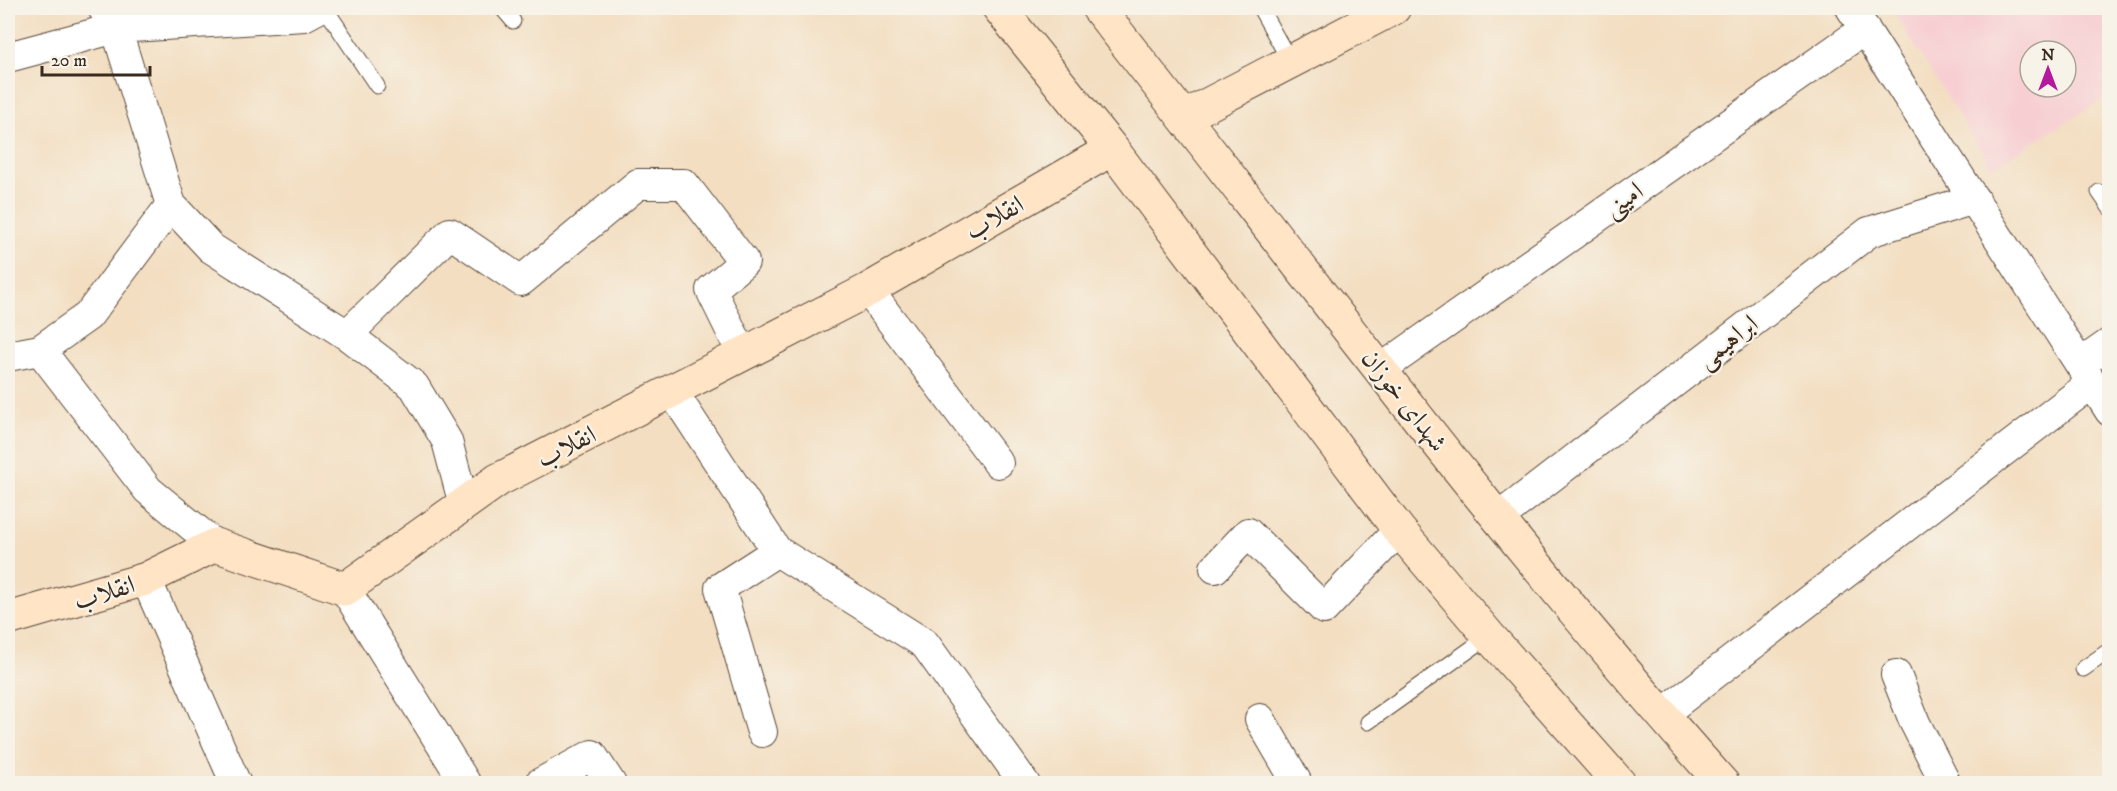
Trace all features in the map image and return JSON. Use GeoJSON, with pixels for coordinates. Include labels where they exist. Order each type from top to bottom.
{"type":"FeatureCollection","features":[{"type":"Feature","properties":{"kind":"street"},"geometry":{"type":"LineString","coordinates":[[8,57],[110,18],[304,16],[319,8]]}},
{"type":"Feature","properties":{"kind":"street"},"geometry":{"type":"LineString","coordinates":[[999,8],[1112,149],[1399,530],[1620,783]]}},
{"type":"Feature","properties":{"kind":"street","name":"شهدای خوزان"},"geometry":{"type":"LineString","coordinates":[[1098,8],[1498,518],[1661,715],[1723,783]]}},
{"type":"Feature","properties":{"kind":"street"},"geometry":{"type":"LineString","coordinates":[[1184,117],[1394,8]]}},
{"type":"Feature","properties":{"kind":"street"},"geometry":{"type":"LineString","coordinates":[[110,18],[171,205],[211,248],[347,335],[414,386],[447,441],[464,505]]}},
{"type":"Feature","properties":{"kind":"street"},"geometry":{"type":"LineString","coordinates":[[1858,18],[2109,411]]}},
{"type":"Feature","properties":{"kind":"street","name":"امینی"},"geometry":{"type":"LineString","coordinates":[[1381,369],[1858,18]]}},
{"type":"Feature","properties":{"kind":"street","name":"انقلاب"},"geometry":{"type":"LineString","coordinates":[[345,589],[498,480],[868,290],[1112,149]]}},
{"type":"Feature","properties":{"kind":"street"},"geometry":{"type":"LineString","coordinates":[[347,335],[450,233],[521,281],[638,184],[684,184],[744,262],[711,290],[743,355]]}},
{"type":"Feature","properties":{"kind":"street","name":"ابراهیمی"},"geometry":{"type":"LineString","coordinates":[[1498,518],[1869,232],[1974,199]]}},
{"type":"Feature","properties":{"kind":"street"},"geometry":{"type":"LineString","coordinates":[[8,356],[40,350],[88,316],[171,205]]}},
{"type":"Feature","properties":{"kind":"street"},"geometry":{"type":"LineString","coordinates":[[868,290],[998,463]]}},
{"type":"Feature","properties":{"kind":"street"},"geometry":{"type":"LineString","coordinates":[[1661,715],[2086,374],[2109,343]]}},
{"type":"Feature","properties":{"kind":"street"},"geometry":{"type":"LineString","coordinates":[[40,350],[148,490],[215,545],[345,589],[466,783]]}},
{"type":"Feature","properties":{"kind":"street"},"geometry":{"type":"LineString","coordinates":[[672,392],[777,551],[925,644],[1025,783]]}},
{"type":"Feature","properties":{"kind":"street"},"geometry":{"type":"LineString","coordinates":[[1215,568],[1248,533],[1324,609],[1399,530]]}},
{"type":"Feature","properties":{"kind":"street","name":"انقلاب"},"geometry":{"type":"LineString","coordinates":[[8,619],[146,579],[215,545]]}},
{"type":"Feature","properties":{"kind":"street"},"geometry":{"type":"LineString","coordinates":[[762,732],[720,588],[777,551]]}},
{"type":"Feature","properties":{"kind":"street"},"geometry":{"type":"LineString","coordinates":[[146,579],[236,783]]}},
{"type":"Feature","properties":{"kind":"street"},"geometry":{"type":"LineString","coordinates":[[1896,675],[1915,723],[1946,783]]}},
{"type":"Feature","properties":{"kind":"street"},"geometry":{"type":"LineString","coordinates":[[1260,719],[1296,782],[1294,783]]}},
{"type":"Feature","properties":{"kind":"street"},"geometry":{"type":"LineString","coordinates":[[539,783],[592,755],[611,783]]}},
{"type":"Feature","properties":{"kind":"lane"},"geometry":{"type":"LineString","coordinates":[[325,8],[377,86]]}},
{"type":"Feature","properties":{"kind":"lane"},"geometry":{"type":"LineString","coordinates":[[502,8],[513,21]]}},
{"type":"Feature","properties":{"kind":"lane"},"geometry":{"type":"LineString","coordinates":[[1260,8],[1291,63]]}},
{"type":"Feature","properties":{"kind":"lane"},"geometry":{"type":"LineString","coordinates":[[2099,192],[2109,208]]}},
{"type":"Feature","properties":{"kind":"lane"},"geometry":{"type":"LineString","coordinates":[[1368,722],[1490,636]]}},
{"type":"Feature","properties":{"kind":"lane"},"geometry":{"type":"LineString","coordinates":[[2083,669],[2109,650]]}},
{"type":"Feature","properties":{"kind":"shaded area"},"geometry":{"type":"Polygon","coordinates":[[[1891,8],[2109,8],[2109,95],[1992,168],[1891,8]]]}}]}
